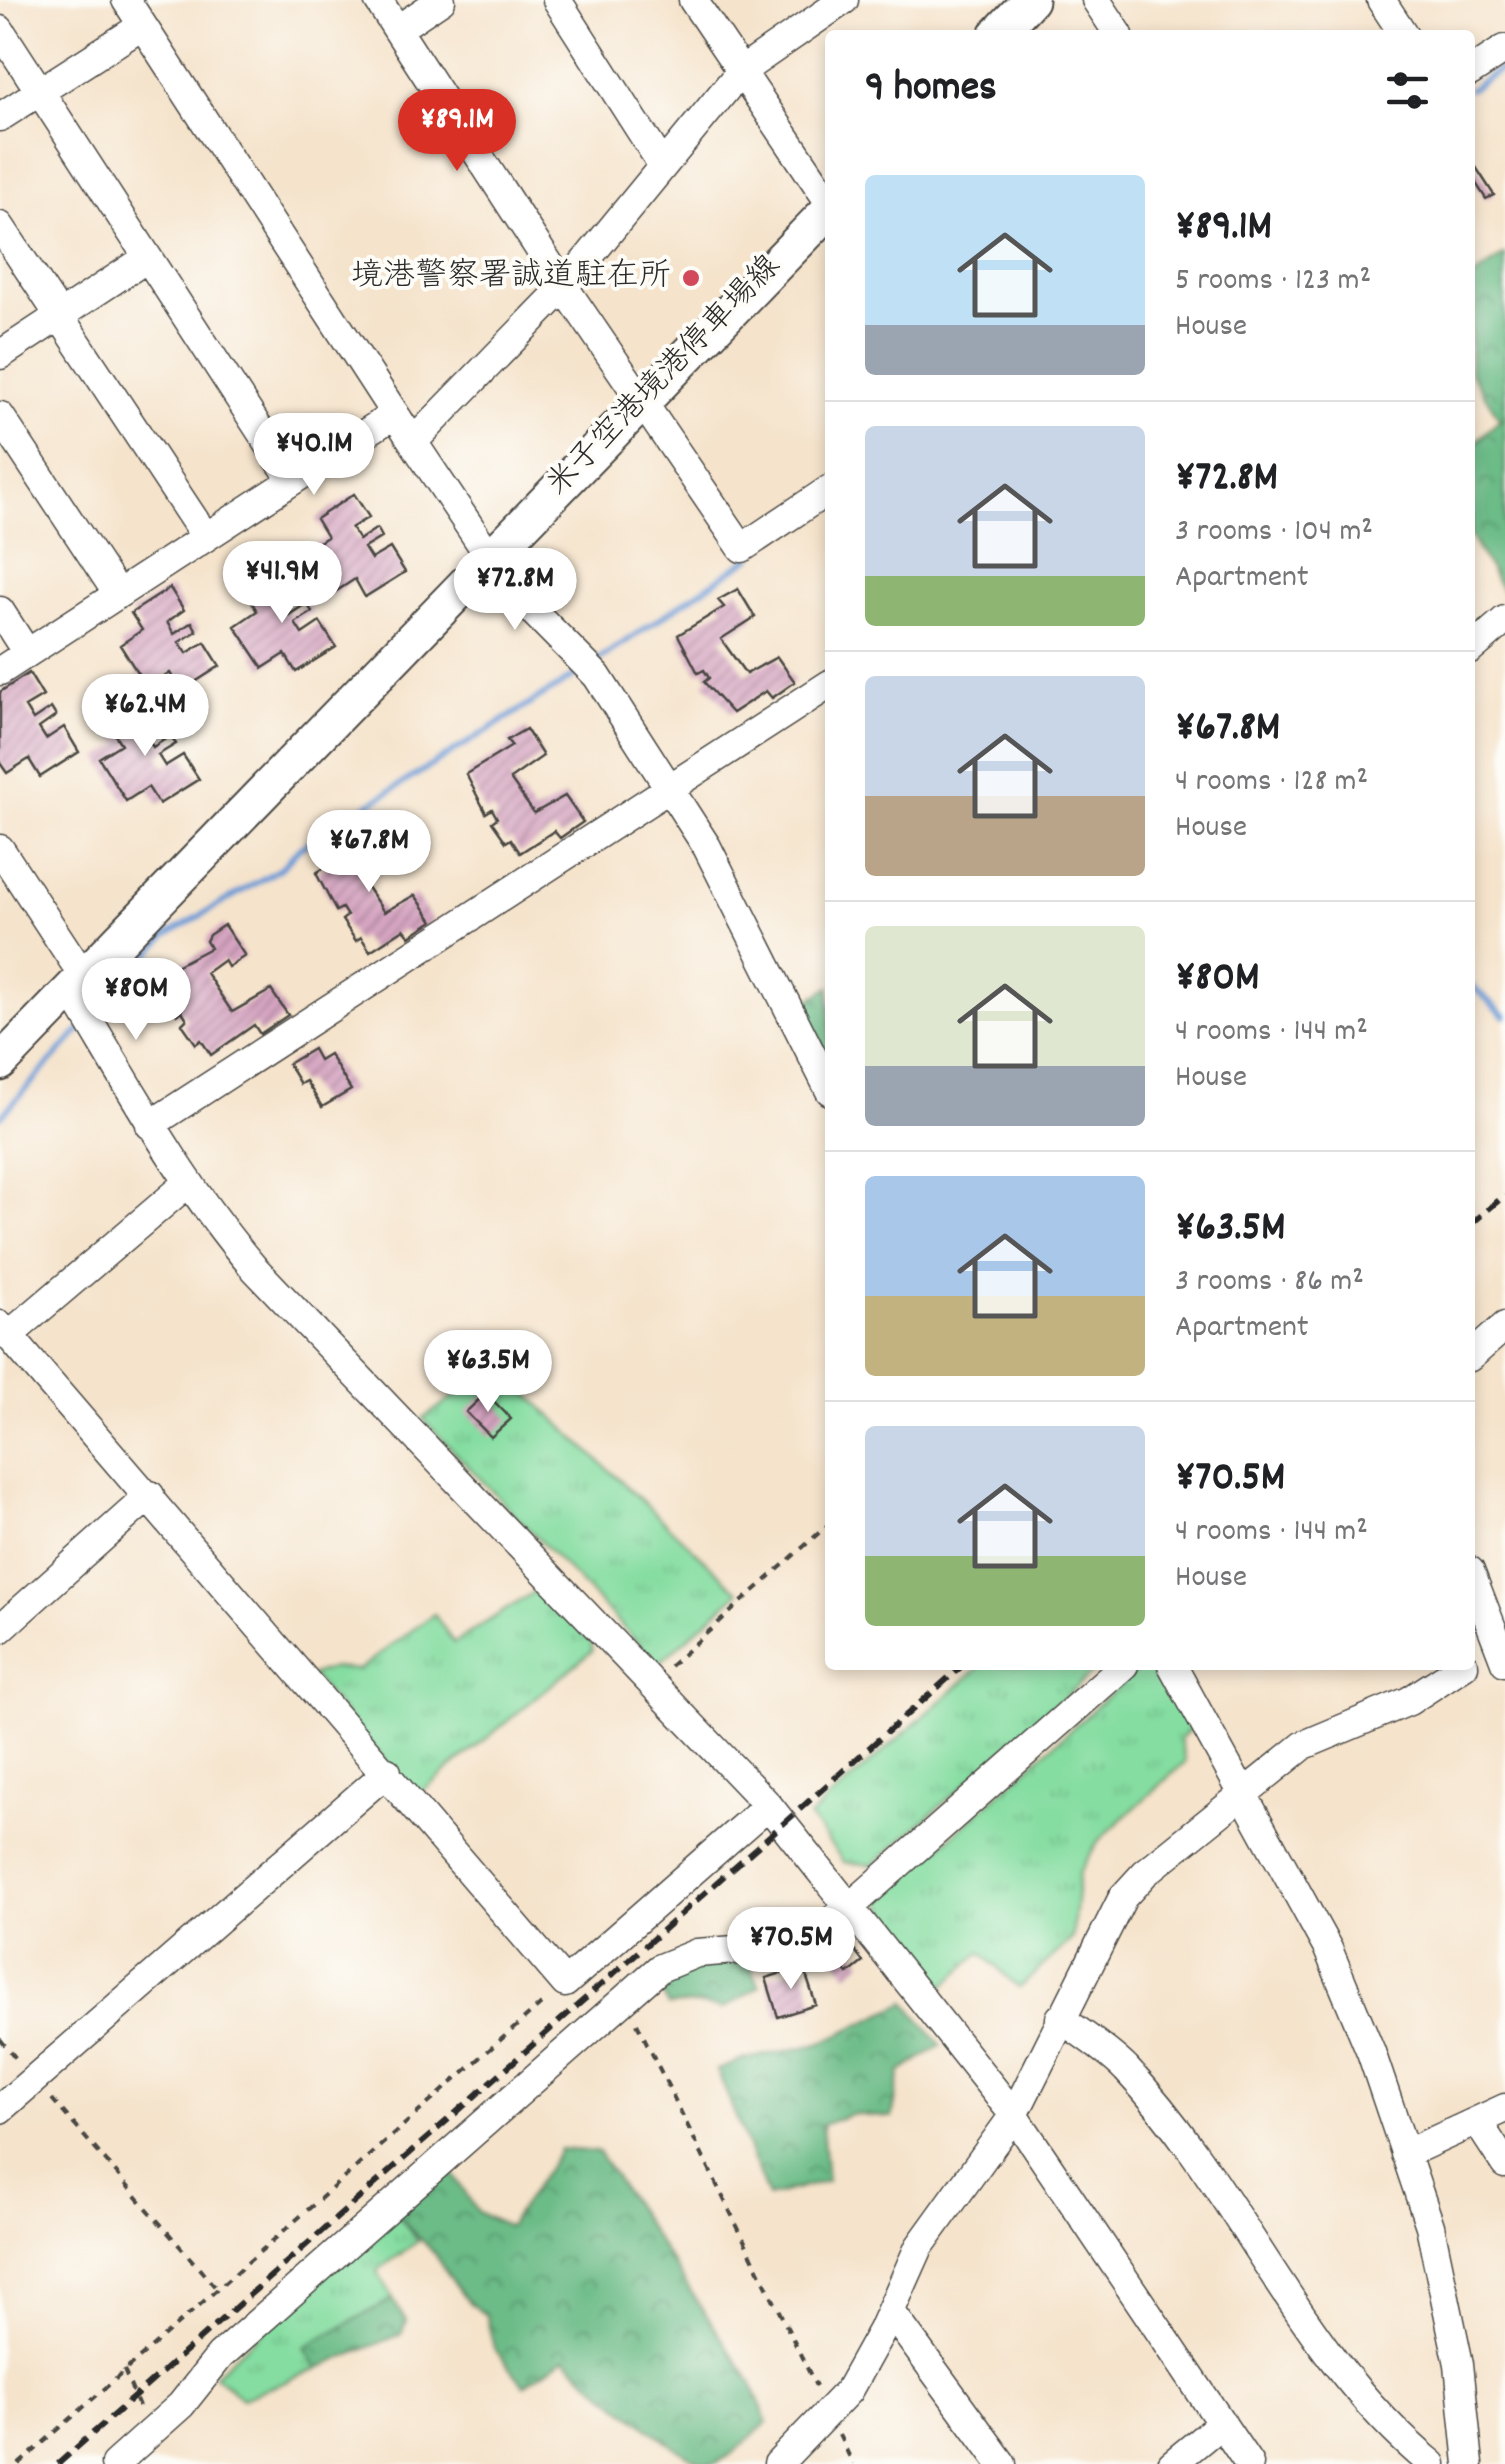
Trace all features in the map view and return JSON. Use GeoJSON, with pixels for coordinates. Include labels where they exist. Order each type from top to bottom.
{"type":"FeatureCollection","features":[{"type":"Feature","properties":{"kind":"main road"},"geometry":{"type":"LineString","coordinates":[[1002,30],[1030,0]]}},
{"type":"Feature","properties":{"kind":"main road","name":"米子空港境港停車場線"},"geometry":{"type":"LineString","coordinates":[[0,1063],[825,211]]}},
{"type":"Feature","properties":{"kind":"street"},"geometry":{"type":"LineString","coordinates":[[126,0],[489,558],[512,590],[598,676],[707,847],[825,1081]]}},
{"type":"Feature","properties":{"kind":"street"},"geometry":{"type":"LineString","coordinates":[[378,0],[564,287],[742,548],[825,493]]}},
{"type":"Feature","properties":{"kind":"street"},"geometry":{"type":"LineString","coordinates":[[398,29],[441,0]]}},
{"type":"Feature","properties":{"kind":"street"},"geometry":{"type":"LineString","coordinates":[[557,0],[663,166]]}},
{"type":"Feature","properties":{"kind":"street"},"geometry":{"type":"LineString","coordinates":[[693,0],[825,199]]}},
{"type":"Feature","properties":{"kind":"street"},"geometry":{"type":"LineString","coordinates":[[1096,0],[1115,30]]}},
{"type":"Feature","properties":{"kind":"street"},"geometry":{"type":"LineString","coordinates":[[1381,0],[1401,30]]}},
{"type":"Feature","properties":{"kind":"street"},"geometry":{"type":"LineString","coordinates":[[413,442],[564,287],[740,72],[835,2]]}},
{"type":"Feature","properties":{"kind":"street"},"geometry":{"type":"LineString","coordinates":[[0,117],[142,26]]}},
{"type":"Feature","properties":{"kind":"street"},"geometry":{"type":"LineString","coordinates":[[0,30],[291,478]]}},
{"type":"Feature","properties":{"kind":"street"},"geometry":{"type":"LineString","coordinates":[[1475,69],[1505,49]]}},
{"type":"Feature","properties":{"kind":"street"},"geometry":{"type":"LineString","coordinates":[[0,226],[204,536]]}},
{"type":"Feature","properties":{"kind":"street"},"geometry":{"type":"LineString","coordinates":[[0,356],[147,258]]}},
{"type":"Feature","properties":{"kind":"street"},"geometry":{"type":"LineString","coordinates":[[0,671],[394,414]]}},
{"type":"Feature","properties":{"kind":"street"},"geometry":{"type":"LineString","coordinates":[[0,416],[117,594]]}},
{"type":"Feature","properties":{"kind":"street"},"geometry":{"type":"LineString","coordinates":[[0,611],[27,653]]}},
{"type":"Feature","properties":{"kind":"street"},"geometry":{"type":"LineString","coordinates":[[1475,646],[1505,620]]}},
{"type":"Feature","properties":{"kind":"street"},"geometry":{"type":"LineString","coordinates":[[150,1125],[825,687]]}},
{"type":"Feature","properties":{"kind":"street"},"geometry":{"type":"LineString","coordinates":[[0,849],[77,983],[150,1125],[188,1184],[254,1268],[768,1805],[1014,2115],[1249,2464]]}},
{"type":"Feature","properties":{"kind":"street"},"geometry":{"type":"LineString","coordinates":[[188,1184],[4,1330],[150,1494],[566,1983],[768,1805]]}},
{"type":"Feature","properties":{"kind":"street"},"geometry":{"type":"LineString","coordinates":[[1475,1353],[1505,1326]]}},
{"type":"Feature","properties":{"kind":"street"},"geometry":{"type":"LineString","coordinates":[[0,1629],[150,1494]]}},
{"type":"Feature","properties":{"kind":"street"},"geometry":{"type":"LineString","coordinates":[[1475,1580],[1500,1627],[1505,1662]]}},
{"type":"Feature","properties":{"kind":"street"},"geometry":{"type":"LineString","coordinates":[[1475,1654],[1500,1627]]}},
{"type":"Feature","properties":{"kind":"street"},"geometry":{"type":"LineString","coordinates":[[116,2464],[149,2436],[220,2356],[660,1968],[697,1953],[773,1947],[808,1938],[851,1906],[1118,1670]]}},
{"type":"Feature","properties":{"kind":"street"},"geometry":{"type":"LineString","coordinates":[[1175,1670],[1328,1949],[1371,2052],[1430,2226],[1446,2296],[1470,2464]]}},
{"type":"Feature","properties":{"kind":"street"},"geometry":{"type":"LineString","coordinates":[[778,2464],[830,2414],[848,2390],[919,2247],[1014,2115],[1123,1897],[1144,1873],[1304,1746],[1408,1702],[1456,1670]]}},
{"type":"Feature","properties":{"kind":"street"},"geometry":{"type":"LineString","coordinates":[[0,2109],[387,1772]]}},
{"type":"Feature","properties":{"kind":"street"},"geometry":{"type":"LineString","coordinates":[[1060,2018],[1124,2068],[1178,2136],[1327,2355],[1395,2434],[1432,2464]]}},
{"type":"Feature","properties":{"kind":"street"},"geometry":{"type":"LineString","coordinates":[[1405,2154],[1505,2108]]}},
{"type":"Feature","properties":{"kind":"street"},"geometry":{"type":"LineString","coordinates":[[1478,2121],[1505,2164]]}},
{"type":"Feature","properties":{"kind":"street"},"geometry":{"type":"LineString","coordinates":[[890,2312],[1002,2464]]}},
{"type":"Feature","properties":{"kind":"street"},"geometry":{"type":"LineString","coordinates":[[1172,2464],[1222,2424]]}},
{"type":"Feature","properties":{"kind":"street"},"geometry":{"type":"LineString","coordinates":[[149,2436],[158,2464]]}},
{"type":"Feature","properties":{"kind":"path"},"geometry":{"type":"LineString","coordinates":[[653,1683],[825,1528]]}},
{"type":"Feature","properties":{"kind":"path"},"geometry":{"type":"LineString","coordinates":[[19,2464],[566,1983]]}},
{"type":"Feature","properties":{"kind":"path"},"geometry":{"type":"LineString","coordinates":[[623,2002],[644,2034],[853,2464]]}},
{"type":"Feature","properties":{"kind":"path"},"geometry":{"type":"LineString","coordinates":[[34,2079],[216,2288]]}},
{"type":"Feature","properties":{"kind":"path"},"geometry":{"type":"LineString","coordinates":[[124,2370],[149,2436]]}},
{"type":"Feature","properties":{"kind":"green space"},"geometry":{"type":"Polygon","coordinates":[[[1505,255],[1505,595],[1475,544],[1475,442],[1500,419],[1475,380],[1475,276],[1505,255]]]}},
{"type":"Feature","properties":{"kind":"green space"},"geometry":{"type":"Polygon","coordinates":[[[825,990],[825,1058],[798,1007],[825,990]]]}},
{"type":"Feature","properties":{"kind":"green space"},"geometry":{"type":"Polygon","coordinates":[[[497,1365],[739,1592],[658,1664],[423,1419],[497,1365]]]}},
{"type":"Feature","properties":{"kind":"green space"},"geometry":{"type":"Polygon","coordinates":[[[543,1586],[591,1637],[592,1651],[416,1797],[311,1675],[332,1668],[358,1670],[434,1614],[454,1643],[543,1586]]]}},
{"type":"Feature","properties":{"kind":"green space"},"geometry":{"type":"Polygon","coordinates":[[[976,1670],[1095,1670],[873,1865],[844,1862],[809,1817],[976,1670]]]}},
{"type":"Feature","properties":{"kind":"green space"},"geometry":{"type":"Polygon","coordinates":[[[1136,1670],[1165,1670],[1196,1724],[1180,1739],[1185,1762],[1098,1841],[1079,1873],[1072,1939],[1019,1988],[981,1952],[943,1987],[880,1901],[1136,1670]]]}},
{"type":"Feature","properties":{"kind":"green space"},"geometry":{"type":"Polygon","coordinates":[[[696,1960],[749,1963],[760,1986],[723,2009],[699,2004],[668,2006],[658,1985],[696,1960]]]}},
{"type":"Feature","properties":{"kind":"green space"},"geometry":{"type":"Polygon","coordinates":[[[906,2002],[941,2045],[901,2072],[892,2118],[851,2114],[822,2125],[827,2181],[768,2197],[717,2070],[743,2060],[819,2044],[906,2002]]]}},
{"type":"Feature","properties":{"kind":"green space"},"geometry":{"type":"Polygon","coordinates":[[[560,2149],[598,2152],[751,2382],[768,2422],[718,2462],[698,2460],[680,2450],[636,2419],[565,2358],[524,2385],[494,2348],[486,2315],[465,2297],[434,2253],[395,2211],[450,2169],[478,2213],[508,2227],[560,2149]]]}},
{"type":"Feature","properties":{"kind":"green space"},"geometry":{"type":"Polygon","coordinates":[[[395,2211],[418,2241],[377,2271],[393,2299],[305,2347],[317,2369],[242,2398],[214,2375],[395,2211]]]}},
{"type":"Feature","properties":{"kind":"green space"},"geometry":{"type":"Polygon","coordinates":[[[393,2299],[406,2321],[401,2334],[317,2369],[305,2347],[393,2299]]]}},
{"type":"Feature","properties":{"kind":"building"},"geometry":{"type":"Polygon","coordinates":[[[1475,166],[1494,195],[1486,199],[1475,182],[1475,166]]]}},
{"type":"Feature","properties":{"kind":"building"},"geometry":{"type":"Polygon","coordinates":[[[354,494],[369,517],[351,528],[359,540],[377,528],[382,537],[364,548],[371,559],[390,548],[405,572],[365,597],[355,579],[332,594],[305,551],[327,537],[316,519],[354,494]]]}},
{"type":"Feature","properties":{"kind":"building"},"geometry":{"type":"Polygon","coordinates":[[[285,569],[299,591],[282,603],[289,615],[307,603],[312,612],[295,623],[302,634],[320,622],[336,647],[296,672],[285,654],[263,668],[235,626],[257,611],[246,593],[285,569]]]}},
{"type":"Feature","properties":{"kind":"building"},"geometry":{"type":"Polygon","coordinates":[[[170,588],[184,610],[167,622],[174,634],[192,622],[197,631],[179,642],[187,653],[205,642],[220,666],[181,691],[170,673],[147,688],[120,645],[142,630],[131,613],[170,588]]]}},
{"type":"Feature","properties":{"kind":"building"},"geometry":{"type":"Polygon","coordinates":[[[738,589],[755,617],[721,639],[746,674],[777,657],[795,682],[772,698],[766,691],[732,713],[704,682],[709,678],[704,670],[698,673],[678,635],[724,607],[718,600],[738,589]]]}},
{"type":"Feature","properties":{"kind":"building"},"geometry":{"type":"Polygon","coordinates":[[[29,673],[43,696],[25,707],[33,720],[51,708],[56,716],[39,728],[46,739],[64,727],[79,752],[40,777],[29,759],[7,773],[0,763],[0,692],[29,673]]]}},
{"type":"Feature","properties":{"kind":"building"},"geometry":{"type":"Polygon","coordinates":[[[148,701],[162,724],[145,735],[153,747],[170,736],[176,744],[158,755],[165,766],[183,755],[199,779],[159,804],[148,787],[126,801],[99,758],[121,744],[109,726],[148,701]]]}},
{"type":"Feature","properties":{"kind":"building"},"geometry":{"type":"Polygon","coordinates":[[[526,729],[543,756],[510,779],[534,813],[565,796],[583,822],[560,838],[554,831],[520,853],[511,839],[506,842],[492,822],[497,818],[492,809],[486,813],[466,774],[512,746],[507,740],[526,729]]]}},
{"type":"Feature","properties":{"kind":"building"},"geometry":{"type":"Polygon","coordinates":[[[376,827],[393,855],[360,877],[384,912],[415,895],[433,921],[410,936],[404,929],[370,951],[361,937],[356,941],[342,920],[347,916],[342,908],[336,911],[316,873],[362,845],[357,838],[376,827]]]}},
{"type":"Feature","properties":{"kind":"building"},"geometry":{"type":"Polygon","coordinates":[[[224,925],[245,956],[228,967],[224,960],[206,973],[232,1012],[271,990],[288,1015],[260,1034],[254,1025],[211,1055],[201,1040],[196,1044],[182,1024],[187,1019],[182,1011],[177,1015],[157,976],[210,948],[206,941],[209,935],[224,925]]]}},
{"type":"Feature","properties":{"kind":"building"},"geometry":{"type":"Polygon","coordinates":[[[313,1049],[319,1060],[329,1054],[351,1090],[322,1107],[306,1081],[300,1084],[288,1064],[313,1049]]]}},
{"type":"Feature","properties":{"kind":"building"},"geometry":{"type":"Polygon","coordinates":[[[486,1393],[511,1419],[491,1437],[466,1412],[486,1393]]]}},
{"type":"Feature","properties":{"kind":"building"},"geometry":{"type":"Polygon","coordinates":[[[846,1940],[863,1962],[848,1974],[831,1952],[846,1940]]]}},
{"type":"Feature","properties":{"kind":"building"},"geometry":{"type":"Polygon","coordinates":[[[803,1966],[816,2005],[778,2017],[766,1978],[803,1966]]]}},
{"type":"Feature","properties":{"kind":"waterway"},"geometry":{"type":"LineString","coordinates":[[1475,86],[1505,66]]}},
{"type":"Feature","properties":{"kind":"waterway"},"geometry":{"type":"LineString","coordinates":[[595,662],[751,557]]}},
{"type":"Feature","properties":{"kind":"waterway"},"geometry":{"type":"LineString","coordinates":[[95,1013],[166,936],[281,868],[299,848],[581,672]]}},
{"type":"Feature","properties":{"kind":"waterway"},"geometry":{"type":"LineString","coordinates":[[1475,989],[1505,1016]]}},
{"type":"Feature","properties":{"kind":"waterway"},"geometry":{"type":"LineString","coordinates":[[0,1117],[84,1026]]}},
{"type":"Feature","properties":{"kind":"railway"},"geometry":{"type":"LineString","coordinates":[[1475,1221],[1505,1195]]}},
{"type":"Feature","properties":{"kind":"railway"},"geometry":{"type":"LineString","coordinates":[[58,2464],[957,1670]]}},
{"type":"Feature","properties":{"kind":"place","name":"境港警察署誠道駐在所"},"geometry":{"type":"Point","coordinates":[691,278]}}]}
